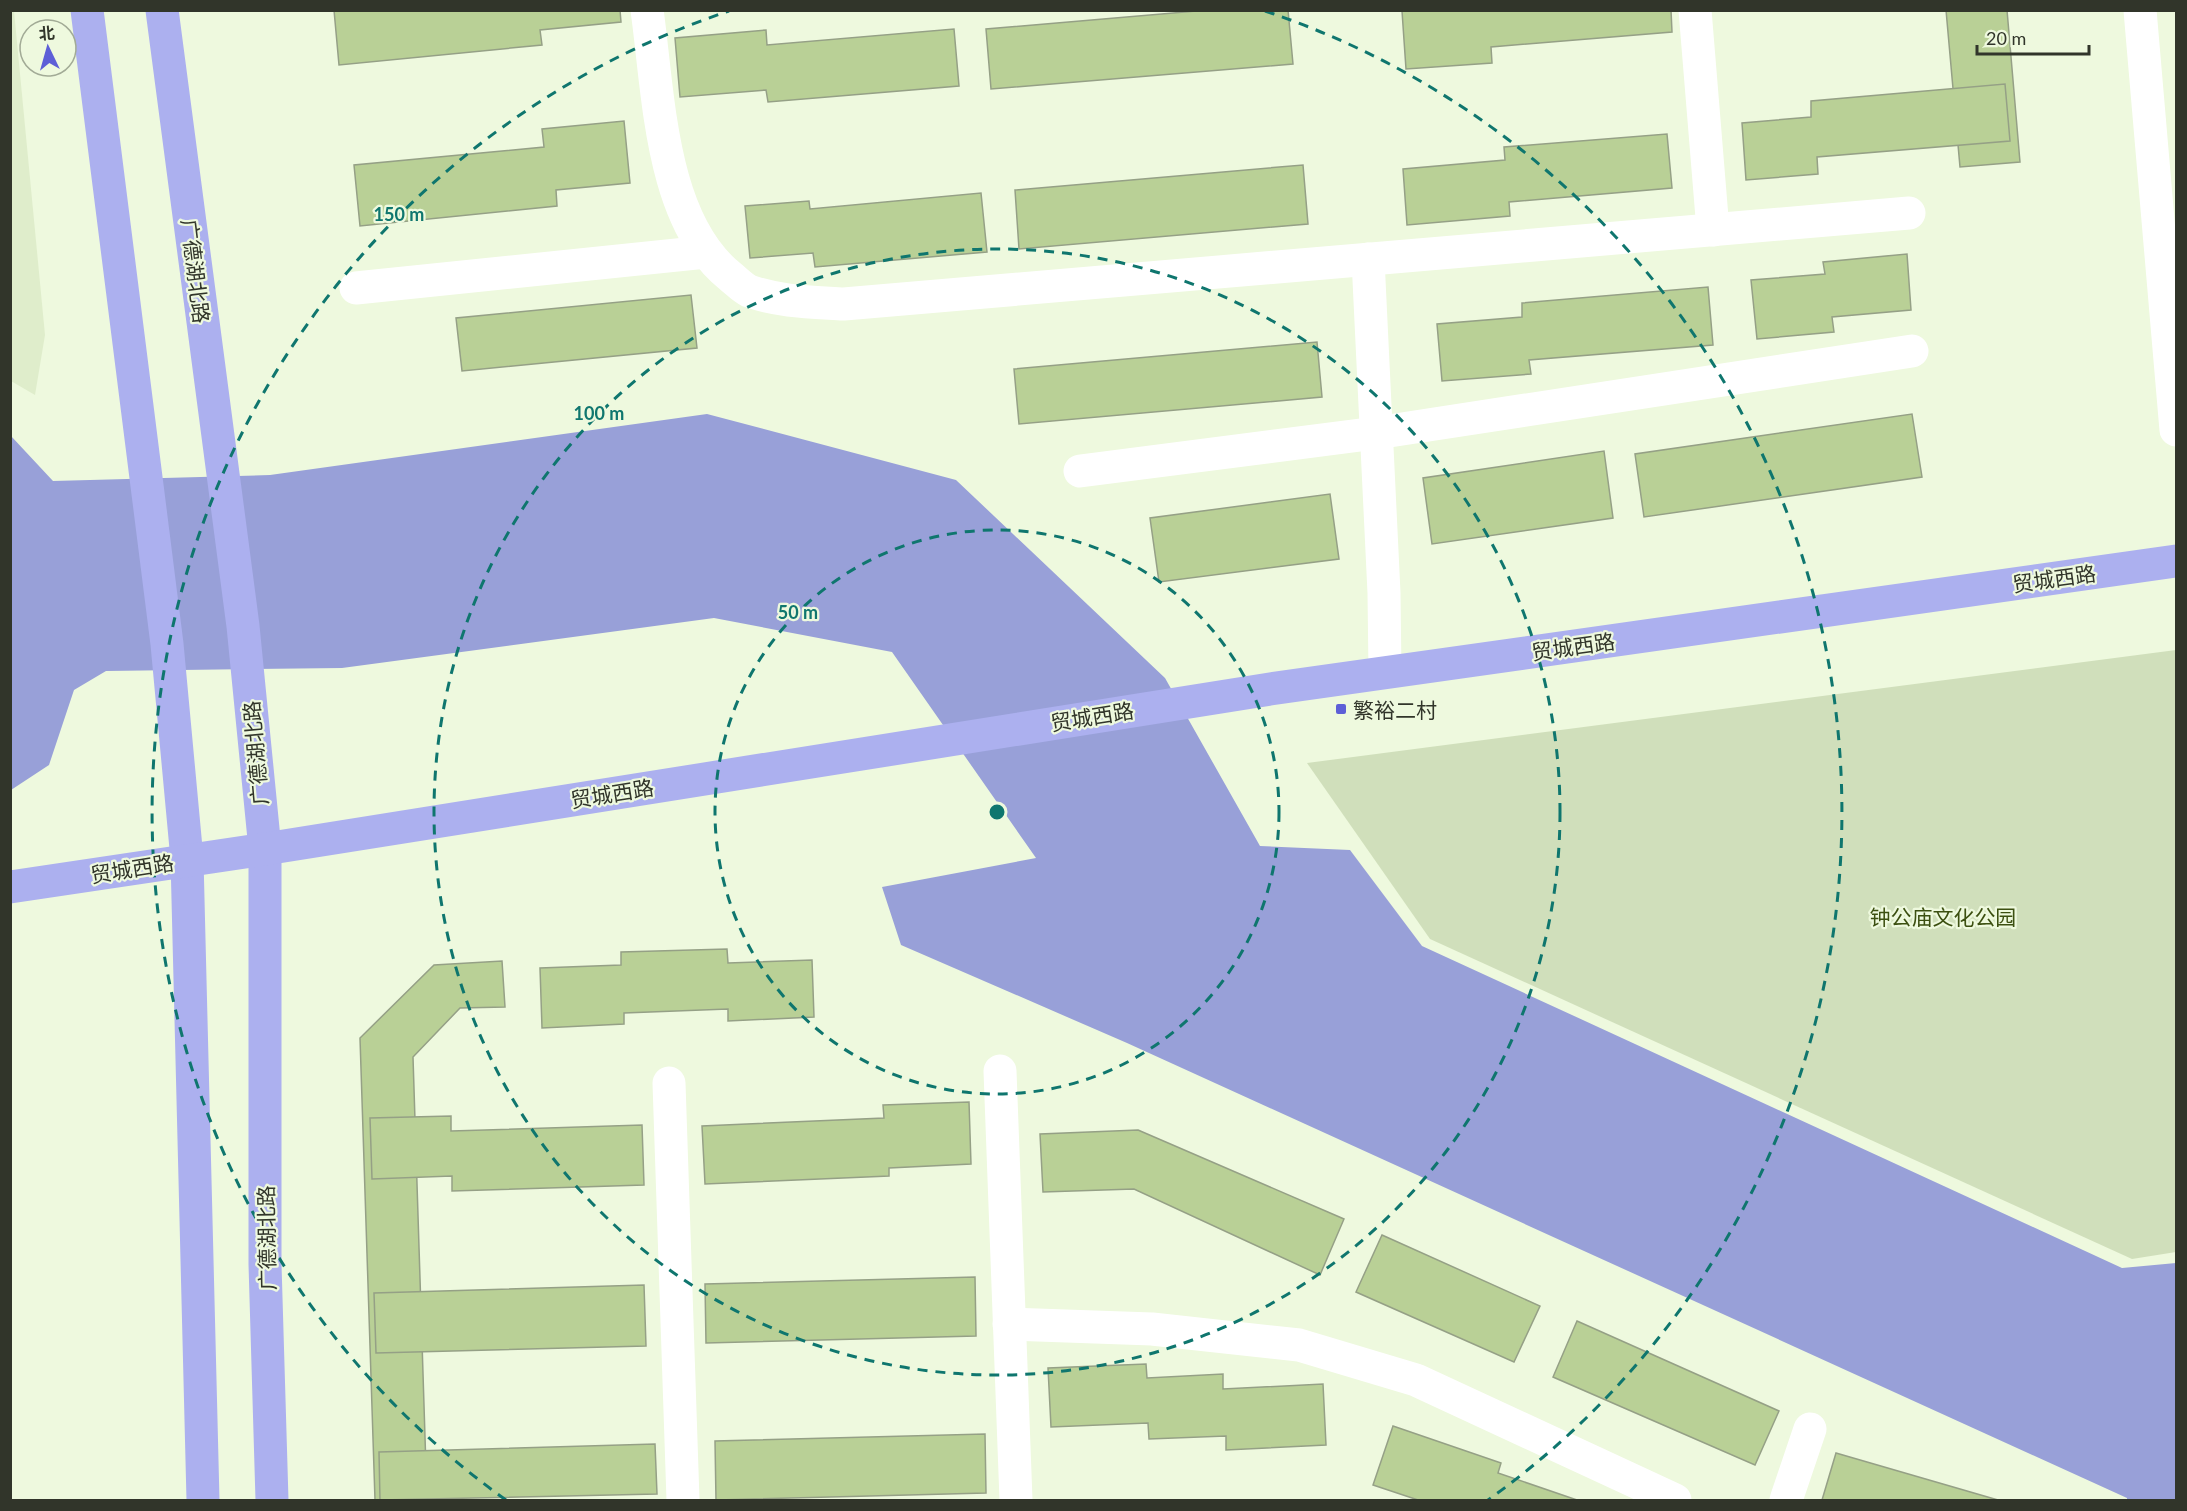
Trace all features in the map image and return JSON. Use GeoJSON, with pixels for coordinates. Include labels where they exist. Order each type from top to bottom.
{"type":"FeatureCollection","features":[{"type":"Feature","properties":{"kind":"main road"},"geometry":{"type":"LineString","coordinates":[[87,10],[167,644],[187,859],[203,1500]]}},
{"type":"Feature","properties":{"kind":"main road","name":"广德湖北路"},"geometry":{"type":"LineString","coordinates":[[162,10],[243,626],[265,849],[265,1264],[272,1500]]}},
{"type":"Feature","properties":{"kind":"main road","name":"贸城西路"},"geometry":{"type":"LineString","coordinates":[[10,887],[265,849],[1270,689],[2176,561]]}},
{"type":"Feature","properties":{"kind":"street"},"geometry":{"type":"LineString","coordinates":[[647,10],[666,148],[687,222],[713,262],[747,290],[792,302],[844,304],[1909,213]]}},
{"type":"Feature","properties":{"kind":"street"},"geometry":{"type":"LineString","coordinates":[[1695,10],[1713,230]]}},
{"type":"Feature","properties":{"kind":"street"},"geometry":{"type":"LineString","coordinates":[[2139,10],[2176,430]]}},
{"type":"Feature","properties":{"kind":"street"},"geometry":{"type":"LineString","coordinates":[[356,288],[706,252]]}},
{"type":"Feature","properties":{"kind":"street"},"geometry":{"type":"LineString","coordinates":[[1368,259],[1385,672]]}},
{"type":"Feature","properties":{"kind":"street"},"geometry":{"type":"LineString","coordinates":[[1080,471],[1376,433],[1912,351]]}},
{"type":"Feature","properties":{"kind":"street"},"geometry":{"type":"LineString","coordinates":[[1000,1071],[1016,1500]]}},
{"type":"Feature","properties":{"kind":"street"},"geometry":{"type":"LineString","coordinates":[[669,1083],[682,1500]]}},
{"type":"Feature","properties":{"kind":"street"},"geometry":{"type":"LineString","coordinates":[[1009,1324],[1152,1329],[1299,1346],[1416,1380],[1675,1500]]}},
{"type":"Feature","properties":{"kind":"street"},"geometry":{"type":"LineString","coordinates":[[1786,1500],[1810,1429]]}},
{"type":"Feature","properties":{"kind":"shaded area"},"geometry":{"type":"Polygon","coordinates":[[[10,11],[14,11],[18,78],[20,78],[45,335],[35,395],[11,381],[10,11]]]}},
{"type":"Feature","properties":{"kind":"green space","name":"钟公庙文化公园"},"geometry":{"type":"Polygon","coordinates":[[[2176,650],[2176,1252],[2132,1259],[1430,939],[1307,763],[2176,650]]]}},
{"type":"Feature","properties":{"kind":"water"},"geometry":{"type":"Polygon","coordinates":[[[707,414],[956,480],[1165,678],[1260,846],[1350,850],[1422,946],[2122,1268],[2176,1263],[2176,1500],[2127,1500],[2127,1498],[1127,1043],[901,945],[882,887],[1036,858],[892,652],[714,618],[342,668],[106,671],[74,690],[49,765],[11,790],[11,436],[53,481],[270,475],[707,414]]]}},
{"type":"Feature","properties":{"kind":"building"},"geometry":{"type":"Polygon","coordinates":[[[334,10],[620,10],[621,22],[540,30],[542,45],[339,65],[334,10]]]}},
{"type":"Feature","properties":{"kind":"building"},"geometry":{"type":"Polygon","coordinates":[[[1208,10],[1288,10],[1293,64],[991,89],[986,29],[1208,10]]]}},
{"type":"Feature","properties":{"kind":"building"},"geometry":{"type":"Polygon","coordinates":[[[1671,10],[1672,32],[1491,47],[1492,63],[1406,69],[1402,11],[1671,10]]]}},
{"type":"Feature","properties":{"kind":"building"},"geometry":{"type":"Polygon","coordinates":[[[1946,10],[2007,10],[2020,162],[1960,167],[1946,10]]]}},
{"type":"Feature","properties":{"kind":"building"},"geometry":{"type":"Polygon","coordinates":[[[954,29],[959,86],[768,102],[766,90],[680,97],[675,38],[766,30],[767,45],[954,29]]]}},
{"type":"Feature","properties":{"kind":"building"},"geometry":{"type":"Polygon","coordinates":[[[2005,84],[2010,141],[1817,157],[1818,174],[1746,180],[1742,123],[1811,117],[1811,101],[2005,84]]]}},
{"type":"Feature","properties":{"kind":"building"},"geometry":{"type":"Polygon","coordinates":[[[624,121],[630,183],[556,190],[557,206],[360,226],[354,165],[544,147],[542,129],[624,121]]]}},
{"type":"Feature","properties":{"kind":"building"},"geometry":{"type":"Polygon","coordinates":[[[1667,134],[1672,188],[1509,202],[1510,216],[1407,225],[1403,169],[1505,160],[1504,147],[1667,134]]]}},
{"type":"Feature","properties":{"kind":"building"},"geometry":{"type":"Polygon","coordinates":[[[1303,165],[1308,224],[1019,249],[1015,190],[1303,165]]]}},
{"type":"Feature","properties":{"kind":"building"},"geometry":{"type":"Polygon","coordinates":[[[981,193],[987,252],[815,267],[813,253],[750,258],[745,206],[809,201],[810,209],[981,193]]]}},
{"type":"Feature","properties":{"kind":"building"},"geometry":{"type":"Polygon","coordinates":[[[1907,254],[1911,310],[1832,317],[1834,332],[1757,339],[1751,280],[1825,274],[1823,262],[1907,254]]]}},
{"type":"Feature","properties":{"kind":"building"},"geometry":{"type":"Polygon","coordinates":[[[1708,287],[1713,345],[1529,360],[1531,374],[1442,381],[1437,324],[1522,317],[1522,303],[1708,287]]]}},
{"type":"Feature","properties":{"kind":"building"},"geometry":{"type":"Polygon","coordinates":[[[691,295],[697,348],[462,371],[456,318],[691,295]]]}},
{"type":"Feature","properties":{"kind":"building"},"geometry":{"type":"Polygon","coordinates":[[[1317,342],[1322,397],[1019,424],[1014,369],[1317,342]]]}},
{"type":"Feature","properties":{"kind":"building"},"geometry":{"type":"Polygon","coordinates":[[[1912,414],[1922,477],[1644,517],[1635,454],[1912,414]]]}},
{"type":"Feature","properties":{"kind":"building"},"geometry":{"type":"Polygon","coordinates":[[[1604,451],[1613,518],[1432,544],[1423,478],[1604,451]]]}},
{"type":"Feature","properties":{"kind":"building"},"geometry":{"type":"Polygon","coordinates":[[[1330,494],[1339,559],[1159,582],[1150,518],[1330,494]]]}},
{"type":"Feature","properties":{"kind":"building"},"geometry":{"type":"Polygon","coordinates":[[[727,949],[728,963],[812,960],[814,1017],[728,1021],[728,1009],[624,1013],[624,1024],[542,1028],[540,968],[621,965],[621,952],[727,949]]]}},
{"type":"Feature","properties":{"kind":"building"},"geometry":{"type":"Polygon","coordinates":[[[502,961],[505,1007],[460,1008],[413,1057],[427,1500],[375,1500],[360,1038],[434,965],[502,961]]]}},
{"type":"Feature","properties":{"kind":"building"},"geometry":{"type":"Polygon","coordinates":[[[969,1102],[971,1164],[889,1168],[889,1176],[705,1184],[702,1126],[884,1118],[883,1105],[969,1102]]]}},
{"type":"Feature","properties":{"kind":"building"},"geometry":{"type":"Polygon","coordinates":[[[451,1116],[451,1131],[642,1125],[644,1185],[452,1191],[452,1176],[372,1179],[370,1118],[451,1116]]]}},
{"type":"Feature","properties":{"kind":"building"},"geometry":{"type":"Polygon","coordinates":[[[1138,1130],[1344,1219],[1320,1275],[1134,1189],[1043,1192],[1040,1134],[1138,1130]]]}},
{"type":"Feature","properties":{"kind":"building"},"geometry":{"type":"Polygon","coordinates":[[[1382,1235],[1540,1306],[1514,1362],[1356,1292],[1382,1235]]]}},
{"type":"Feature","properties":{"kind":"building"},"geometry":{"type":"Polygon","coordinates":[[[975,1277],[976,1336],[706,1343],[705,1284],[975,1277]]]}},
{"type":"Feature","properties":{"kind":"building"},"geometry":{"type":"Polygon","coordinates":[[[644,1285],[646,1346],[376,1353],[374,1293],[644,1285]]]}},
{"type":"Feature","properties":{"kind":"building"},"geometry":{"type":"Polygon","coordinates":[[[1577,1321],[1779,1411],[1755,1465],[1553,1377],[1577,1321]]]}},
{"type":"Feature","properties":{"kind":"building"},"geometry":{"type":"Polygon","coordinates":[[[1146,1364],[1147,1378],[1223,1374],[1223,1389],[1323,1384],[1326,1445],[1226,1450],[1226,1436],[1149,1439],[1148,1423],[1051,1427],[1048,1368],[1146,1364]]]}},
{"type":"Feature","properties":{"kind":"building"},"geometry":{"type":"Polygon","coordinates":[[[1393,1426],[1501,1463],[1498,1473],[1577,1500],[1418,1500],[1373,1485],[1393,1426]]]}},
{"type":"Feature","properties":{"kind":"building"},"geometry":{"type":"Polygon","coordinates":[[[985,1434],[986,1493],[716,1500],[715,1441],[985,1434]]]}},
{"type":"Feature","properties":{"kind":"building"},"geometry":{"type":"Polygon","coordinates":[[[655,1444],[657,1494],[380,1500],[379,1452],[655,1444]]]}},
{"type":"Feature","properties":{"kind":"building"},"geometry":{"type":"Polygon","coordinates":[[[1836,1453],[1998,1500],[1822,1500],[1836,1453]]]}},
{"type":"Feature","properties":{"kind":"place","name":"繁裕二村"},"geometry":{"type":"Point","coordinates":[1341,709]}}]}
